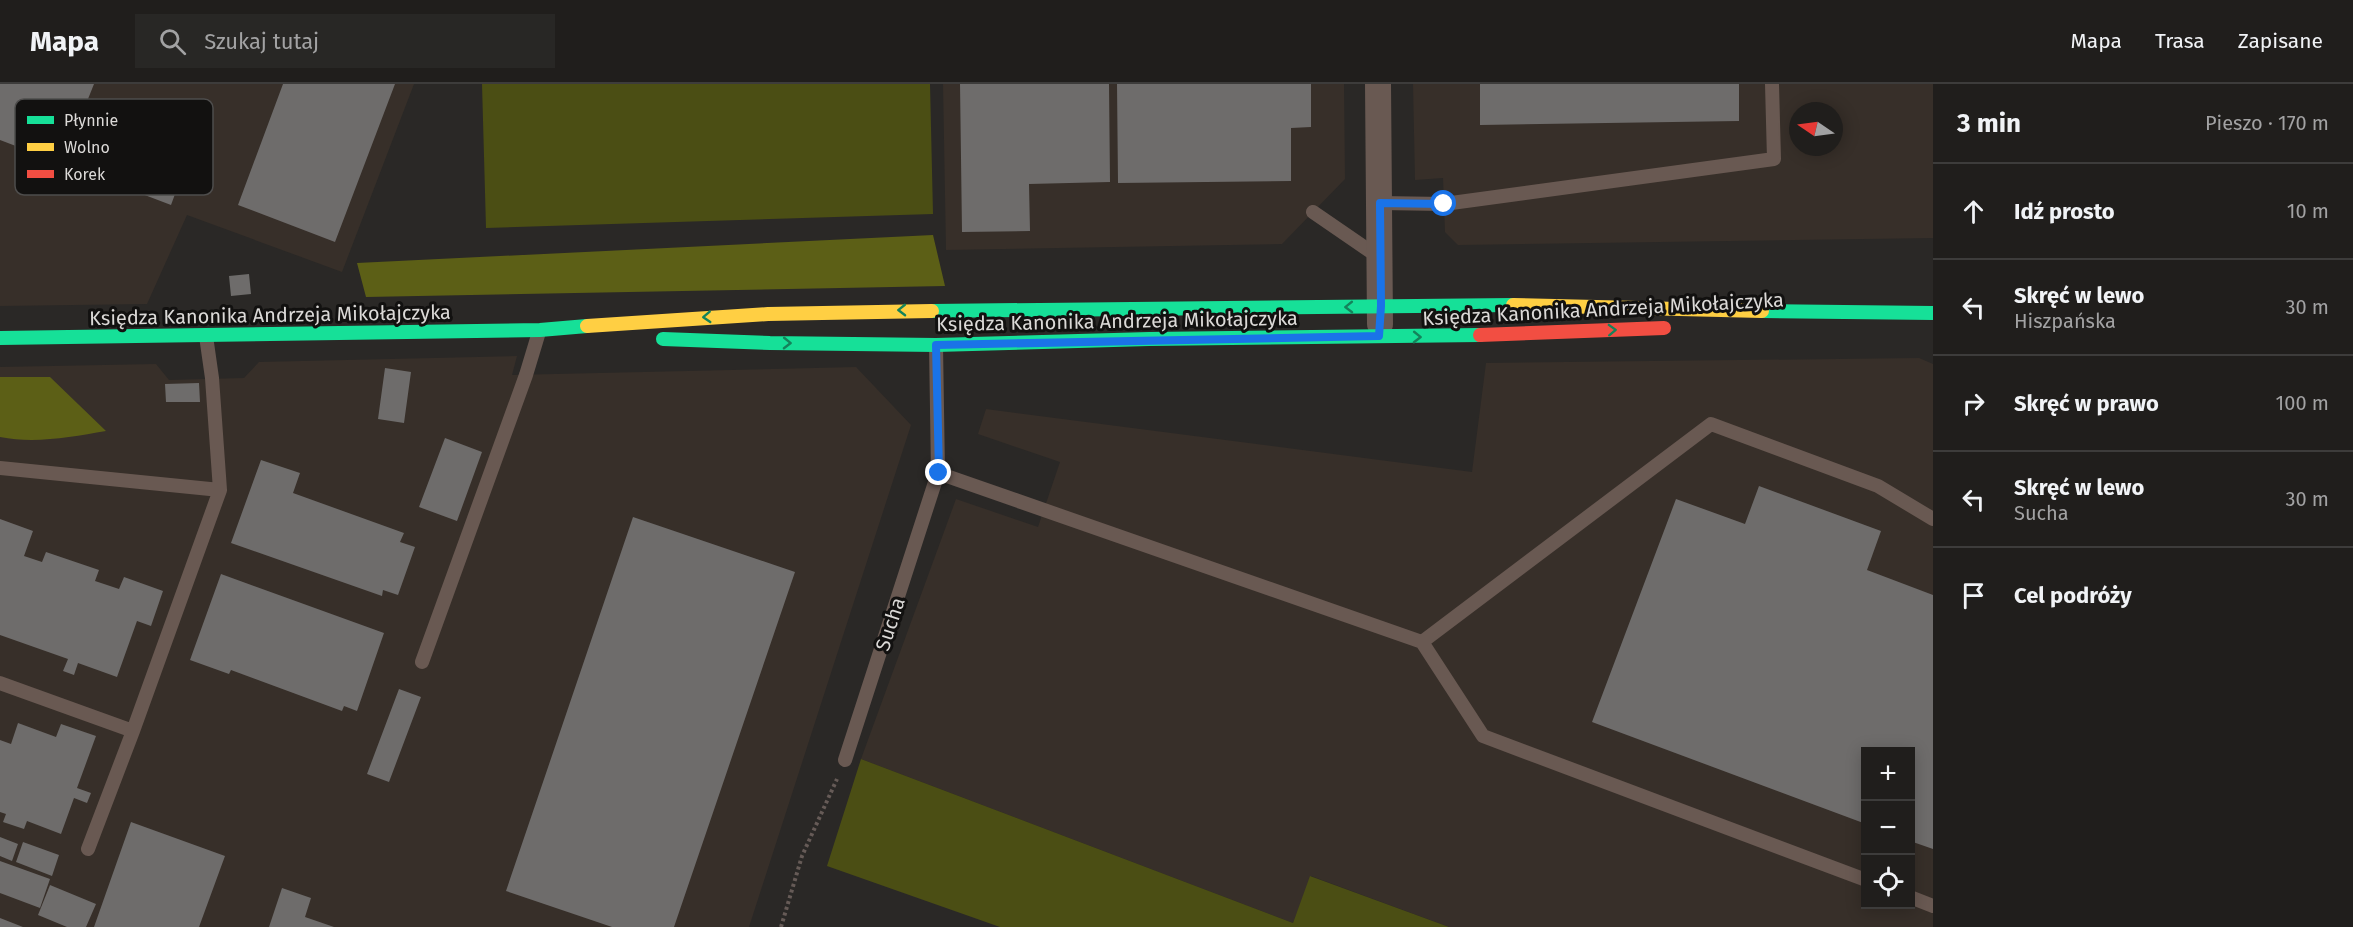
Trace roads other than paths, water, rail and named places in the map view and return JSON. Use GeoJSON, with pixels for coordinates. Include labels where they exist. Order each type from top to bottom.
{"type":"FeatureCollection","features":[{"type":"Feature","properties":{"kind":"main road","name":"Księdza Kanonika Andrzeja Mikołajczyka"},"geometry":{"type":"LineString","coordinates":[[0,338],[540,330],[626,321],[936,309],[1149,310],[1533,305],[1911,313]]}},
{"type":"Feature","properties":{"kind":"main road","name":"Księdza Kanonika Andrzeja Mikołajczyka"},"geometry":{"type":"LineString","coordinates":[[1725,324],[1933,312]]}},
{"type":"Feature","properties":{"kind":"main road","name":"Księdza Kanonika Andrzeja Mikołajczyka"},"geometry":{"type":"LineString","coordinates":[[651,338],[770,343],[936,345],[1427,337],[1680,327]]}},
{"type":"Feature","properties":{"kind":"main road","name":"Księdza Kanonika Andrzeja Mikołajczyka"},"geometry":{"type":"LineString","coordinates":[[540,330],[627,337]]}},
{"type":"Feature","properties":{"kind":"street"},"geometry":{"type":"LineString","coordinates":[[1378,84],[1381,306],[1379,336]]}},
{"type":"Feature","properties":{"kind":"street","name":"Sucha"},"geometry":{"type":"LineString","coordinates":[[936,309],[936,345]]}},
{"type":"Feature","properties":{"kind":"lane"},"geometry":{"type":"LineString","coordinates":[[1380,203],[1444,204],[1774,159],[1772,84]]}},
{"type":"Feature","properties":{"kind":"lane"},"geometry":{"type":"LineString","coordinates":[[1313,212],[1380,258]]}},
{"type":"Feature","properties":{"kind":"lane"},"geometry":{"type":"LineString","coordinates":[[422,662],[526,375],[540,330]]}},
{"type":"Feature","properties":{"kind":"lane"},"geometry":{"type":"LineString","coordinates":[[87,849],[133,731],[220,490],[212,378],[206,336]]}},
{"type":"Feature","properties":{"kind":"lane","name":"Sucha"},"geometry":{"type":"LineString","coordinates":[[845,760],[939,473],[936,345]]}},
{"type":"Feature","properties":{"kind":"lane"},"geometry":{"type":"LineString","coordinates":[[1422,642],[1711,424],[1878,486],[1933,519]]}},
{"type":"Feature","properties":{"kind":"lane"},"geometry":{"type":"LineString","coordinates":[[0,468],[220,490]]}},
{"type":"Feature","properties":{"kind":"lane"},"geometry":{"type":"LineString","coordinates":[[939,473],[1422,642],[1483,736],[1861,878]]}},
{"type":"Feature","properties":{"kind":"lane"},"geometry":{"type":"LineString","coordinates":[[0,683],[133,731]]}},
{"type":"Feature","properties":{"kind":"lane"},"geometry":{"type":"LineString","coordinates":[[1915,899],[1933,906]]}}]}
